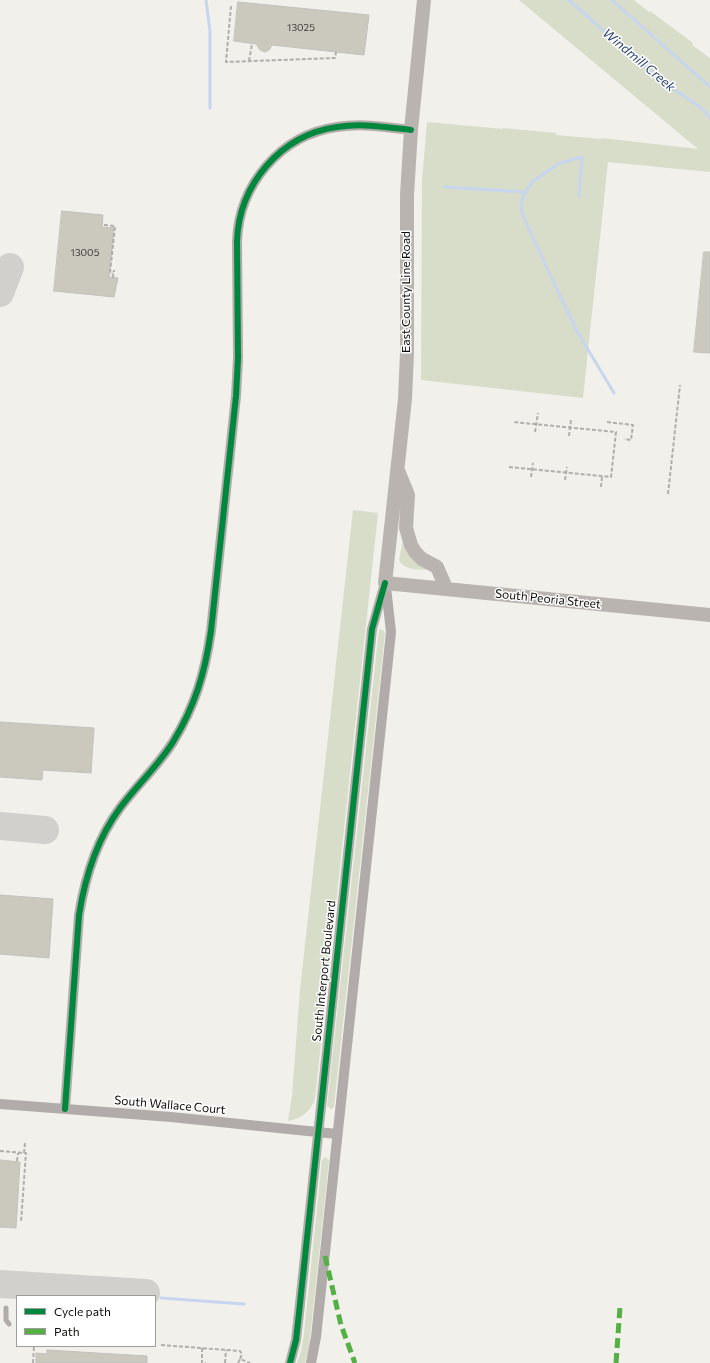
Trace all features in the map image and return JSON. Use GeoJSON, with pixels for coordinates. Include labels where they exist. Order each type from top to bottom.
{"type":"FeatureCollection","features":[{"type":"Feature","properties":{"kind":"main road","name":"East County Line Road"},"geometry":{"type":"LineString","coordinates":[[385,583],[406,392],[406,217],[411,130],[424,0]]}},
{"type":"Feature","properties":{"kind":"main road"},"geometry":{"type":"LineString","coordinates":[[398,470],[408,495],[406,528],[411,545],[422,559],[437,567],[446,588]]}},
{"type":"Feature","properties":{"kind":"main road","name":"South Peoria Street"},"geometry":{"type":"LineString","coordinates":[[385,583],[710,615]]}},
{"type":"Feature","properties":{"kind":"street"},"geometry":{"type":"LineString","coordinates":[[65,1109],[79,915],[89,871],[111,821],[130,796],[156,767],[180,731],[194,702],[205,670],[211,631],[236,396],[238,358],[237,230],[241,210],[249,191],[265,168],[280,153],[302,138],[323,130],[349,126],[369,126],[411,130]]}},
{"type":"Feature","properties":{"kind":"street"},"geometry":{"type":"LineString","coordinates":[[311,1363],[316,1337],[391,632],[385,583]]}},
{"type":"Feature","properties":{"kind":"street","name":"South Interport Boulevard"},"geometry":{"type":"LineString","coordinates":[[290,1363],[297,1329],[372,629],[385,583]]}},
{"type":"Feature","properties":{"kind":"street","name":"South Wallace Court"},"geometry":{"type":"LineString","coordinates":[[0,1104],[171,1117],[338,1134]]}},
{"type":"Feature","properties":{"kind":"lane"},"geometry":{"type":"LineString","coordinates":[[6,1308],[6,1320],[9,1324]]}},
{"type":"Feature","properties":{"kind":"path"},"geometry":{"type":"LineString","coordinates":[[231,6],[226,62],[335,58],[336,52]]}},
{"type":"Feature","properties":{"kind":"path"},"geometry":{"type":"LineString","coordinates":[[250,61],[252,44]]}},
{"type":"Feature","properties":{"kind":"path"},"geometry":{"type":"LineString","coordinates":[[104,225],[115,226],[110,273],[113,274]]}},
{"type":"Feature","properties":{"kind":"path"},"geometry":{"type":"LineString","coordinates":[[113,278],[114,270]]}},
{"type":"Feature","properties":{"kind":"path"},"geometry":{"type":"LineString","coordinates":[[668,494],[680,385]]}},
{"type":"Feature","properties":{"kind":"path"},"geometry":{"type":"LineString","coordinates":[[535,432],[538,413]]}},
{"type":"Feature","properties":{"kind":"path"},"geometry":{"type":"LineString","coordinates":[[569,436],[571,420]]}},
{"type":"Feature","properties":{"kind":"path"},"geometry":{"type":"LineString","coordinates":[[509,467],[611,477],[616,432],[513,422]]}},
{"type":"Feature","properties":{"kind":"path"},"geometry":{"type":"LineString","coordinates":[[607,422],[633,425],[631,440],[624,439]]}},
{"type":"Feature","properties":{"kind":"path"},"geometry":{"type":"LineString","coordinates":[[531,477],[533,463]]}},
{"type":"Feature","properties":{"kind":"path"},"geometry":{"type":"LineString","coordinates":[[565,480],[567,467]]}},
{"type":"Feature","properties":{"kind":"path"},"geometry":{"type":"LineString","coordinates":[[601,487],[602,476]]}},
{"type":"Feature","properties":{"kind":"path"},"geometry":{"type":"LineString","coordinates":[[21,1222],[26,1153],[24,1153],[25,1143]]}},
{"type":"Feature","properties":{"kind":"path"},"geometry":{"type":"LineString","coordinates":[[0,1151],[24,1153]]}},
{"type":"Feature","properties":{"kind":"path"},"geometry":{"type":"LineString","coordinates":[[17,1161],[18,1152]]}},
{"type":"Feature","properties":{"kind":"path"},"geometry":{"type":"LineString","coordinates":[[19,1183],[24,1183]]}},
{"type":"Feature","properties":{"kind":"path"},"geometry":{"type":"LineString","coordinates":[[161,1345],[242,1352],[238,1363]]}},
{"type":"Feature","properties":{"kind":"path"},"geometry":{"type":"LineString","coordinates":[[33,1363],[34,1347]]}},
{"type":"Feature","properties":{"kind":"path"},"geometry":{"type":"LineString","coordinates":[[202,1348],[202,1363],[206,1363]]}},
{"type":"Feature","properties":{"kind":"path"},"geometry":{"type":"LineString","coordinates":[[225,1363],[226,1350]]}},
{"type":"Feature","properties":{"kind":"path"},"geometry":{"type":"LineString","coordinates":[[240,1359],[250,1363]]}},
{"type":"Feature","properties":{"kind":"green space"},"geometry":{"type":"Polygon","coordinates":[[[519,0],[634,0],[693,43],[692,45],[710,58],[710,172],[608,162],[583,398],[421,380],[422,181],[427,122],[556,133],[556,135],[602,138],[698,149],[519,0]]]}},
{"type":"Feature","properties":{"kind":"green space"},"geometry":{"type":"Polygon","coordinates":[[[353,510],[378,513],[315,1099],[311,1108],[305,1114],[288,1121],[292,1096],[300,990],[353,510]]]}},
{"type":"Feature","properties":{"kind":"green space"},"geometry":{"type":"Polygon","coordinates":[[[403,539],[427,568],[426,570],[407,567],[401,563],[399,560],[403,539]]]}},
{"type":"Feature","properties":{"kind":"green space"},"geometry":{"type":"Polygon","coordinates":[[[379,629],[383,630],[385,633],[334,1107],[331,1109],[327,1106],[379,629]]]}},
{"type":"Feature","properties":{"kind":"green space"},"geometry":{"type":"Polygon","coordinates":[[[325,1157],[329,1161],[309,1347],[305,1363],[297,1363],[304,1333],[322,1160],[325,1157]]]}},
{"type":"Feature","properties":{"kind":"building"},"geometry":{"type":"Polygon","coordinates":[[[238,2],[369,15],[364,55],[272,45],[269,50],[265,52],[260,50],[256,44],[234,41],[238,2]]]}},
{"type":"Feature","properties":{"kind":"building"},"geometry":{"type":"Polygon","coordinates":[[[62,211],[103,215],[102,227],[114,228],[109,277],[118,278],[114,297],[54,291],[62,211]]]}},
{"type":"Feature","properties":{"kind":"building"},"geometry":{"type":"Polygon","coordinates":[[[704,252],[710,252],[710,353],[694,352],[704,252]]]}},
{"type":"Feature","properties":{"kind":"building"},"geometry":{"type":"Polygon","coordinates":[[[0,722],[94,728],[91,773],[43,770],[42,780],[0,777],[0,722]]]}},
{"type":"Feature","properties":{"kind":"building"},"geometry":{"type":"Polygon","coordinates":[[[0,895],[53,899],[49,958],[0,954],[0,895]]]}},
{"type":"Feature","properties":{"kind":"building"},"geometry":{"type":"Polygon","coordinates":[[[0,1160],[20,1162],[16,1228],[0,1227],[0,1160]]]}},
{"type":"Feature","properties":{"kind":"building"},"geometry":{"type":"Polygon","coordinates":[[[47,1350],[147,1356],[147,1363],[36,1363],[36,1353],[47,1354],[47,1350]]]}},
{"type":"Feature","properties":{"kind":"waterway"},"geometry":{"type":"LineString","coordinates":[[206,0],[210,31],[210,108]]}},
{"type":"Feature","properties":{"kind":"waterway","name":"Windmill Creek"},"geometry":{"type":"LineString","coordinates":[[569,0],[643,65],[669,86],[697,105],[710,118]]}},
{"type":"Feature","properties":{"kind":"waterway"},"geometry":{"type":"LineString","coordinates":[[612,0],[710,87]]}},
{"type":"Feature","properties":{"kind":"waterway"},"geometry":{"type":"LineString","coordinates":[[579,196],[582,157],[560,163],[532,182],[523,197],[521,205],[522,213],[578,333],[614,393]]}},
{"type":"Feature","properties":{"kind":"waterway"},"geometry":{"type":"LineString","coordinates":[[445,187],[526,192]]}},
{"type":"Feature","properties":{"kind":"waterway"},"geometry":{"type":"LineString","coordinates":[[161,1298],[244,1304]]}},
{"type":"Feature","properties":{"kind":"taxiway"},"geometry":{"type":"LineString","coordinates":[[0,293],[10,267]]}},
{"type":"Feature","properties":{"kind":"taxiway"},"geometry":{"type":"LineString","coordinates":[[0,826],[45,830]]}},
{"type":"Feature","properties":{"kind":"taxiway"},"geometry":{"type":"LineString","coordinates":[[0,1284],[146,1293]]}},
{"type":"Feature","properties":{"kind":"marked path"},"geometry":{"type":"LineString","coordinates":[[325,1256],[341,1325],[355,1363]]}},
{"type":"Feature","properties":{"kind":"marked path"},"geometry":{"type":"LineString","coordinates":[[616,1363],[620,1307]]}},
{"type":"Feature","properties":{"kind":"cycle path"},"geometry":{"type":"LineString","coordinates":[[65,1109],[79,915],[93,859],[105,832],[120,808],[161,759],[181,729],[198,689],[209,646],[236,396],[238,358],[237,241],[245,201],[254,182],[266,166],[281,152],[298,140],[316,132],[337,127],[356,125],[411,130]]}},
{"type":"Feature","properties":{"kind":"cycle path"},"geometry":{"type":"LineString","coordinates":[[290,1363],[296,1340],[372,629],[385,583]]}}]}
